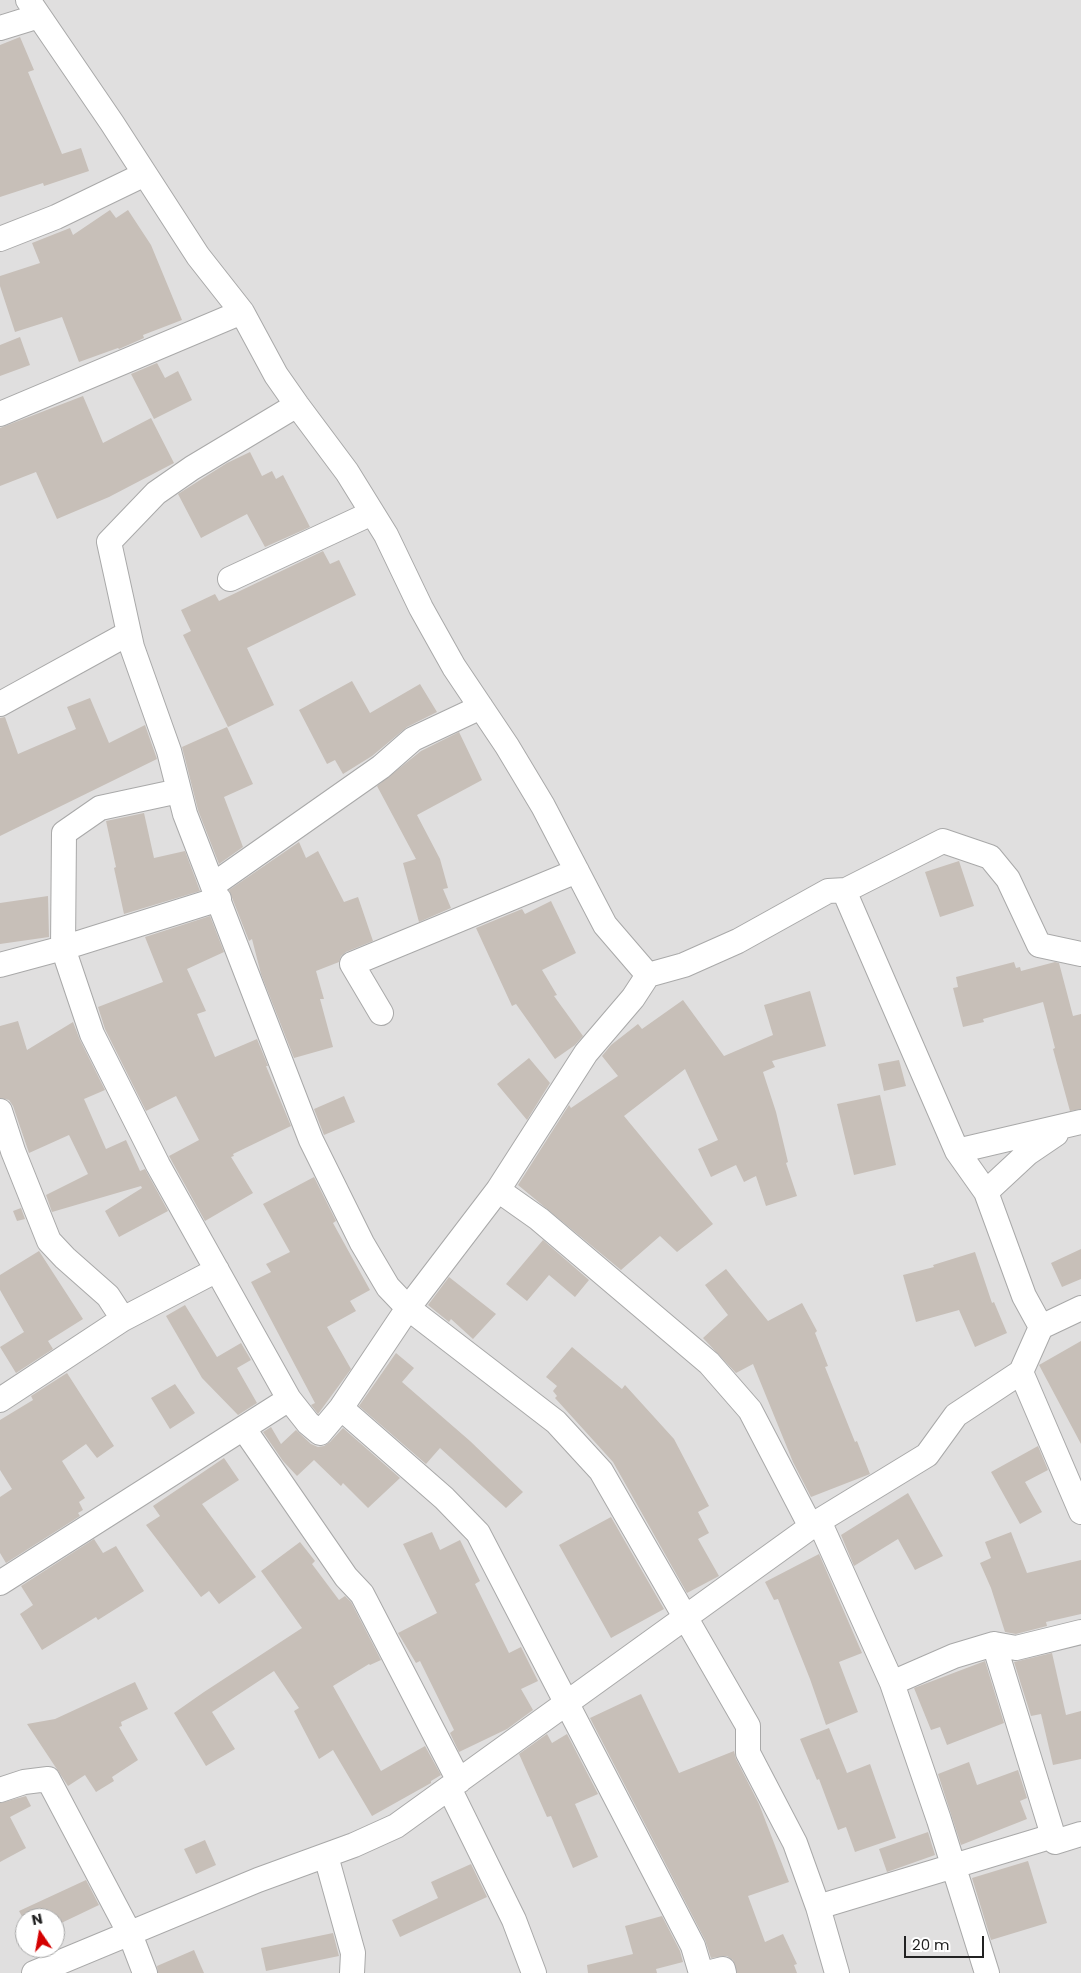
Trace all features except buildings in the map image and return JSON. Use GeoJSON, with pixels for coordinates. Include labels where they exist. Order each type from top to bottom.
{"type":"FeatureCollection","features":[{"type":"Feature","properties":{"kind":"street"},"geometry":{"type":"LineString","coordinates":[[0,28],[33,8],[112,123],[198,256],[242,312],[276,375],[347,472],[372,513],[449,659],[507,746],[543,806],[605,925],[648,974]]}},
{"type":"Feature","properties":{"kind":"street"},"geometry":{"type":"LineString","coordinates":[[0,239],[56,217],[145,174]]}},
{"type":"Feature","properties":{"kind":"street"},"geometry":{"type":"LineString","coordinates":[[0,414],[242,312]]}},
{"type":"Feature","properties":{"kind":"street"},"geometry":{"type":"LineString","coordinates":[[297,405],[192,468],[156,492],[109,542],[132,647],[169,751],[185,814],[311,1140],[362,1242],[388,1287],[408,1308],[556,1422],[601,1471],[748,1726],[748,1753],[794,1844],[818,1907],[837,1973]]}},
{"type":"Feature","properties":{"kind":"street"},"geometry":{"type":"LineString","coordinates":[[230,579],[372,513]]}},
{"type":"Feature","properties":{"kind":"street"},"geometry":{"type":"LineString","coordinates":[[0,704],[129,633]]}},
{"type":"Feature","properties":{"kind":"street"},"geometry":{"type":"LineString","coordinates":[[0,965],[62,948],[216,892],[414,739],[481,707]]}},
{"type":"Feature","properties":{"kind":"street"},"geometry":{"type":"LineString","coordinates":[[179,791],[100,808],[64,833],[62,948],[92,1034],[158,1165],[289,1399],[308,1423],[320,1433],[340,1408],[408,1308],[498,1190],[586,1053],[633,998],[648,974],[684,965],[738,941],[828,891],[846,890],[943,841],[990,857],[1008,879],[1039,945],[1081,954]]}},
{"type":"Feature","properties":{"kind":"street"},"geometry":{"type":"LineString","coordinates":[[381,1013],[352,964],[577,871]]}},
{"type":"Feature","properties":{"kind":"street"},"geometry":{"type":"LineString","coordinates":[[846,890],[844,893],[957,1151],[986,1192],[1024,1296],[1041,1328]]}},
{"type":"Feature","properties":{"kind":"street"},"geometry":{"type":"LineString","coordinates":[[0,1111],[49,1241],[65,1258],[108,1296],[123,1319]]}},
{"type":"Feature","properties":{"kind":"street"},"geometry":{"type":"LineString","coordinates":[[957,1151],[1073,1125]]}},
{"type":"Feature","properties":{"kind":"street"},"geometry":{"type":"LineString","coordinates":[[986,1192],[1028,1153],[1073,1125]]}},
{"type":"Feature","properties":{"kind":"street"},"geometry":{"type":"LineString","coordinates":[[498,1190],[539,1219],[709,1363],[750,1410],[815,1524],[892,1683],[988,1973]]}},
{"type":"Feature","properties":{"kind":"street"},"geometry":{"type":"LineString","coordinates":[[3,1392],[123,1319],[217,1270]]}},
{"type":"Feature","properties":{"kind":"street"},"geometry":{"type":"LineString","coordinates":[[34,1973],[258,1880],[326,1856],[396,1826],[684,1616],[815,1524],[928,1455],[956,1415],[1021,1372],[1041,1328],[1081,1308]]}},
{"type":"Feature","properties":{"kind":"street"},"geometry":{"type":"LineString","coordinates":[[1021,1372],[1081,1512]]}},
{"type":"Feature","properties":{"kind":"street"},"geometry":{"type":"LineString","coordinates":[[0,1584],[289,1399]]}},
{"type":"Feature","properties":{"kind":"street"},"geometry":{"type":"LineString","coordinates":[[340,1408],[444,1498],[478,1533],[693,1946],[701,1973]]}},
{"type":"Feature","properties":{"kind":"street"},"geometry":{"type":"LineString","coordinates":[[244,1429],[346,1577],[362,1594],[454,1784],[514,1920],[534,1973]]}},
{"type":"Feature","properties":{"kind":"street"},"geometry":{"type":"LineString","coordinates":[[892,1683],[954,1656],[994,1644],[1016,1648],[1081,1632]]}},
{"type":"Feature","properties":{"kind":"street"},"geometry":{"type":"LineString","coordinates":[[994,1644],[1055,1842],[1081,1834]]}},
{"type":"Feature","properties":{"kind":"street"},"geometry":{"type":"LineString","coordinates":[[0,1790],[24,1782],[48,1779],[130,1934],[145,1973]]}},
{"type":"Feature","properties":{"kind":"street"},"geometry":{"type":"LineString","coordinates":[[818,1907],[1053,1836]]}},
{"type":"Feature","properties":{"kind":"street"},"geometry":{"type":"LineString","coordinates":[[326,1856],[353,1953],[352,1973]]}},
{"type":"Feature","properties":{"kind":"street"},"geometry":{"type":"LineString","coordinates":[[707,1973],[722,1969],[724,1973]]}},
{"type":"Feature","properties":{"kind":"shaded area"},"geometry":{"type":"Polygon","coordinates":[[[0,0],[1081,0],[1081,1973],[0,1973],[0,0]]]}}]}
